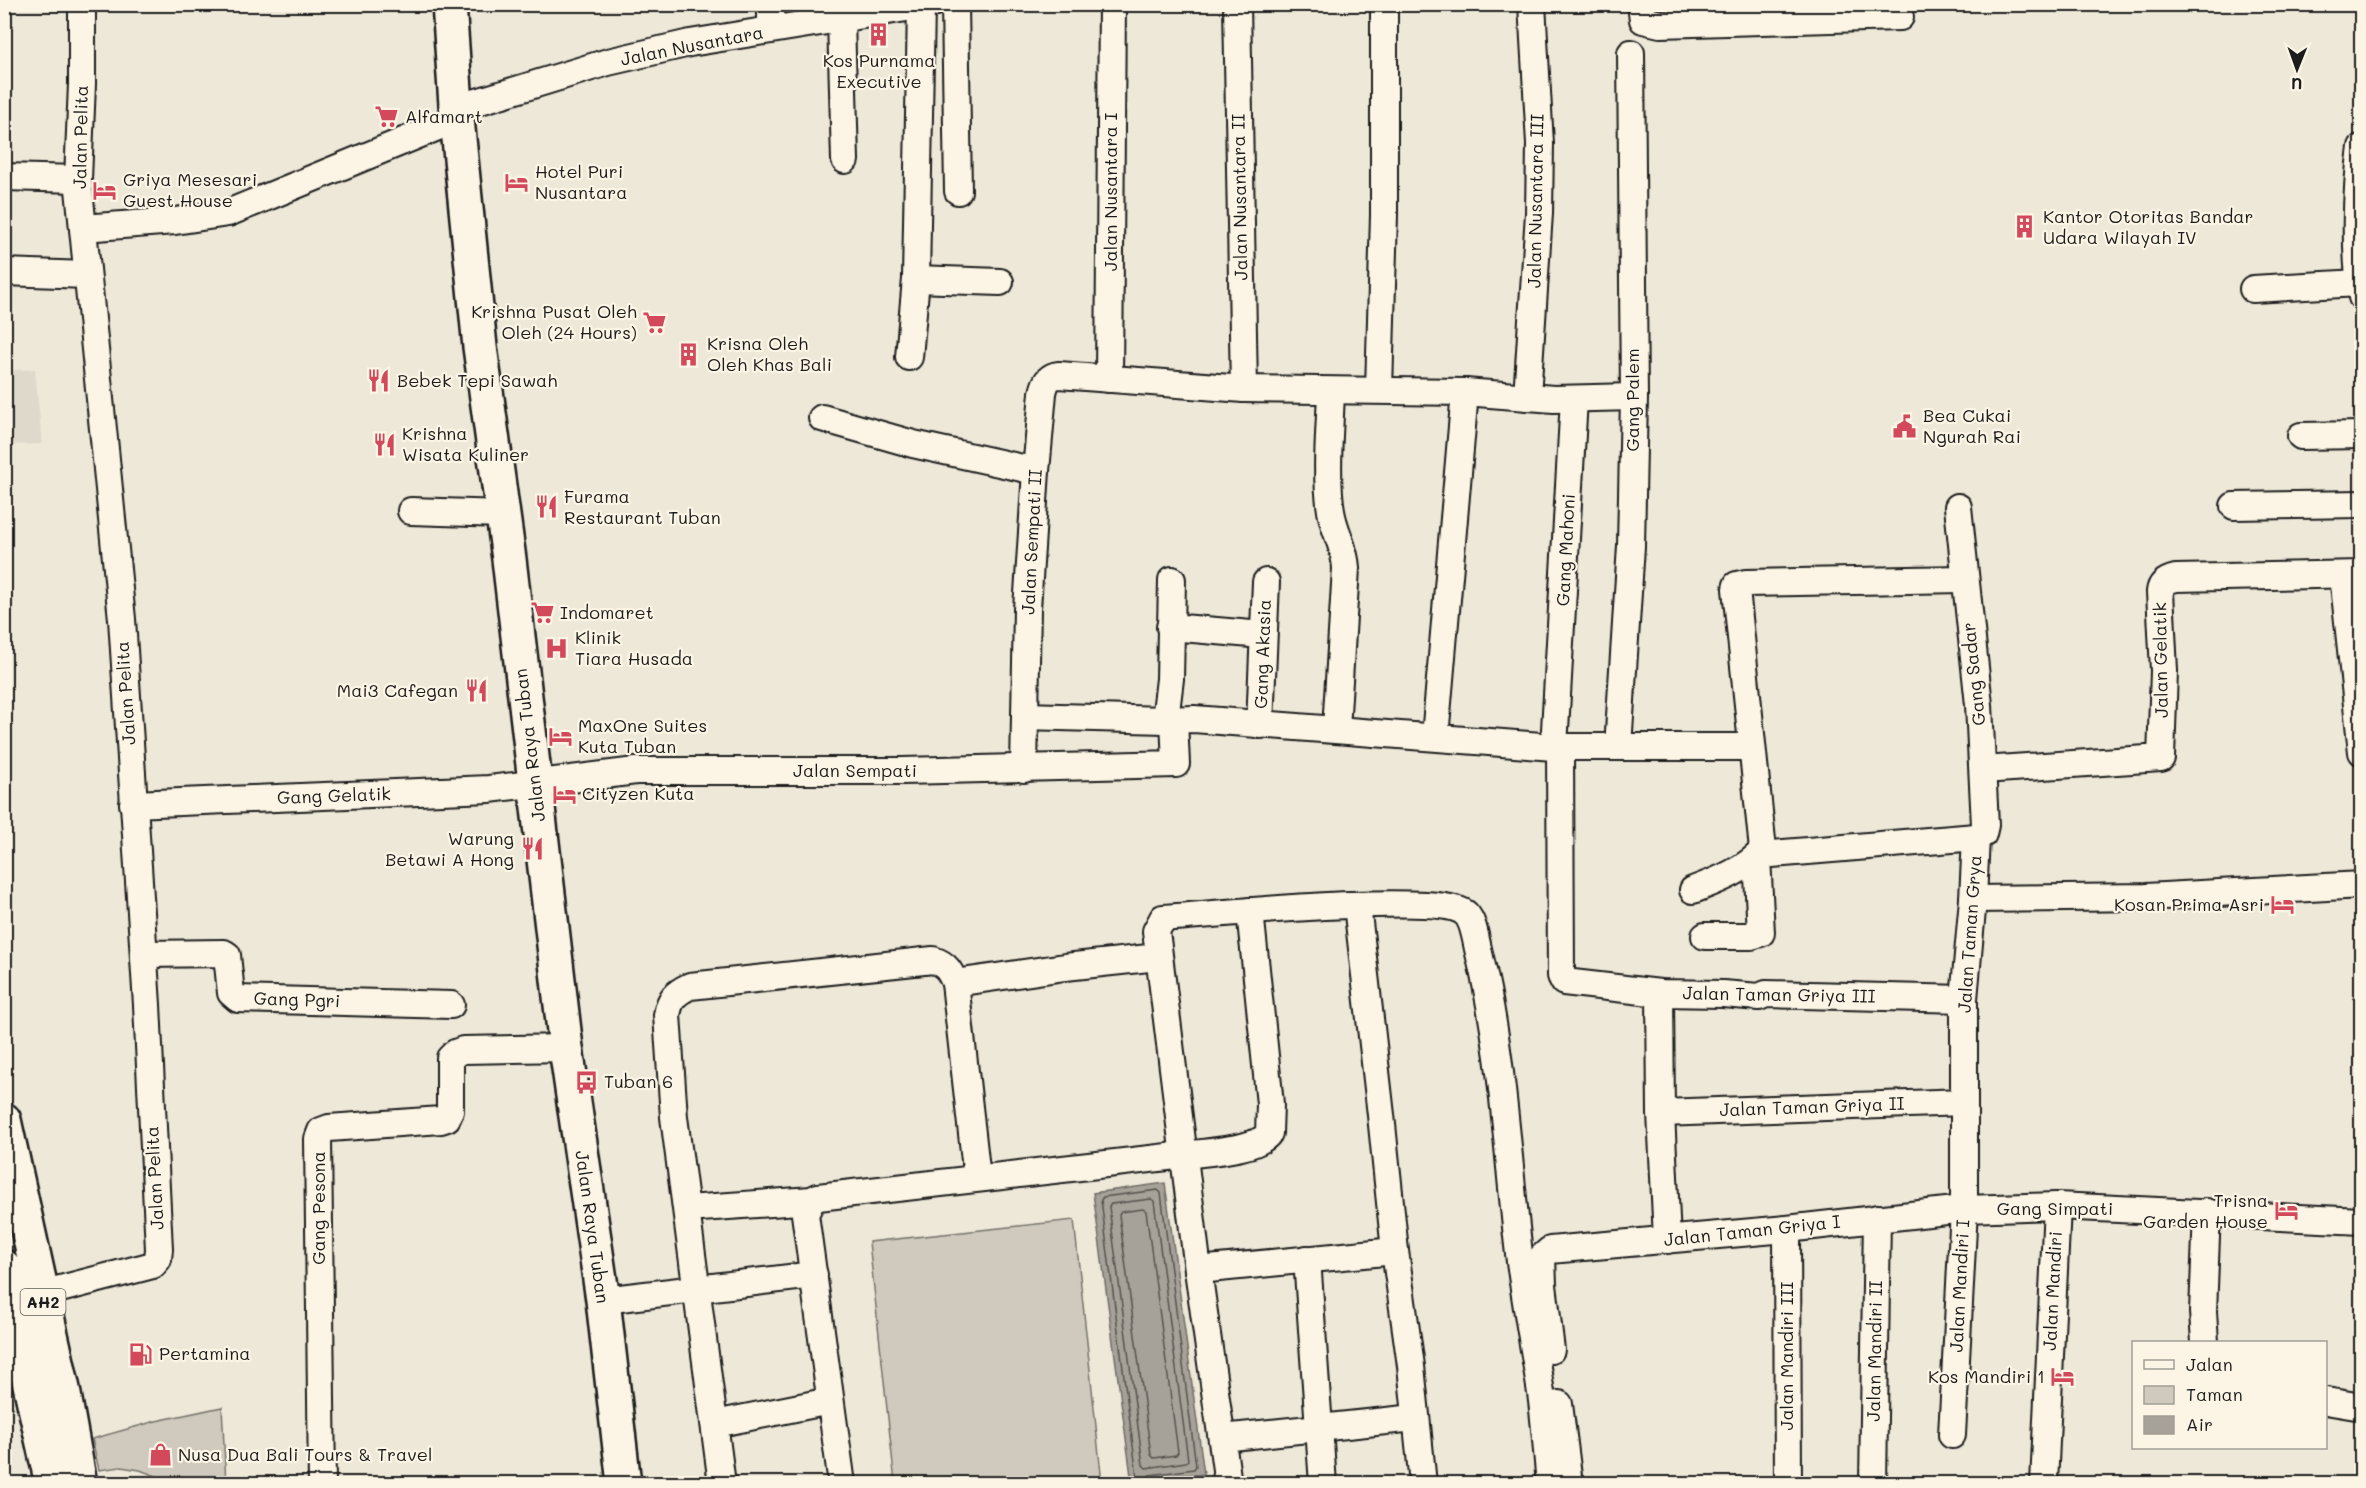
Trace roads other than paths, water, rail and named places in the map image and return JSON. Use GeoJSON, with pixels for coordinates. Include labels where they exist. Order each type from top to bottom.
{"type":"FeatureCollection","features":[{"type":"Feature","properties":{"kind":"main road","name":"Jalan Raya Tuban"},"geometry":{"type":"LineString","coordinates":[[449,4],[457,113],[480,347],[550,897],[566,1048],[603,1300],[624,1484]]}},
{"type":"Feature","properties":{"kind":"main road","name":"AH2"},"geometry":{"type":"LineString","coordinates":[[4,1120],[15,1287],[52,1484]]}},
{"type":"Feature","properties":{"kind":"main road","name":"AH2"},"geometry":{"type":"LineString","coordinates":[[15,1287],[63,1389],[80,1484]]}},
{"type":"Feature","properties":{"kind":"street","name":"Jalan Pelita"},"geometry":{"type":"LineString","coordinates":[[15,1287],[153,1265],[158,1259],[159,1249],[144,954],[122,619],[78,179],[82,84],[82,4]]}},
{"type":"Feature","properties":{"kind":"street"},"geometry":{"type":"LineString","coordinates":[[771,4],[771,30]]}},
{"type":"Feature","properties":{"kind":"street"},"geometry":{"type":"LineString","coordinates":[[955,4],[958,191]]}},
{"type":"Feature","properties":{"kind":"street","name":"Jalan Nusantara I"},"geometry":{"type":"LineString","coordinates":[[1109,379],[1112,4]]}},
{"type":"Feature","properties":{"kind":"street","name":"Jalan Nusantara II"},"geometry":{"type":"LineString","coordinates":[[1237,4],[1244,389]]}},
{"type":"Feature","properties":{"kind":"street"},"geometry":{"type":"LineString","coordinates":[[1379,390],[1384,215],[1384,4]]}},
{"type":"Feature","properties":{"kind":"street","name":"Jalan Nusantara III"},"geometry":{"type":"LineString","coordinates":[[1527,397],[1539,213],[1540,144],[1532,4]]}},
{"type":"Feature","properties":{"kind":"street"},"geometry":{"type":"LineString","coordinates":[[1641,4],[1643,20],[1660,24],[1900,17]]}},
{"type":"Feature","properties":{"kind":"street"},"geometry":{"type":"LineString","coordinates":[[909,357],[916,279],[926,5]]}},
{"type":"Feature","properties":{"kind":"street","name":"Jalan Nusantara"},"geometry":{"type":"LineString","coordinates":[[83,228],[175,221],[228,213],[457,113],[608,62],[690,43],[926,5]]}},
{"type":"Feature","properties":{"kind":"street"},"geometry":{"type":"LineString","coordinates":[[841,20],[845,160]]}},
{"type":"Feature","properties":{"kind":"street","name":"Gang Palem"},"geometry":{"type":"LineString","coordinates":[[1618,747],[1631,546],[1634,397],[1631,53]]}},
{"type":"Feature","properties":{"kind":"street"},"geometry":{"type":"LineString","coordinates":[[2253,290],[2360,290],[2358,214],[2361,147]]}},
{"type":"Feature","properties":{"kind":"street"},"geometry":{"type":"LineString","coordinates":[[4,177],[78,179]]}},
{"type":"Feature","properties":{"kind":"street"},"geometry":{"type":"LineString","coordinates":[[4,272],[87,275]]}},
{"type":"Feature","properties":{"kind":"street"},"geometry":{"type":"LineString","coordinates":[[916,279],[1000,282]]}},
{"type":"Feature","properties":{"kind":"street","name":"Jalan Sempati II"},"geometry":{"type":"LineString","coordinates":[[1024,769],[1027,609],[1035,471],[1043,393],[1049,378],[1059,375],[1109,379]]}},
{"type":"Feature","properties":{"kind":"street"},"geometry":{"type":"LineString","coordinates":[[1109,379],[1244,389],[1465,392],[1574,399],[1634,397]]}},
{"type":"Feature","properties":{"kind":"street"},"geometry":{"type":"LineString","coordinates":[[1331,391],[1330,501],[1346,568],[1336,729]]}},
{"type":"Feature","properties":{"kind":"street"},"geometry":{"type":"LineString","coordinates":[[1435,737],[1465,392]]}},
{"type":"Feature","properties":{"kind":"street","name":"Gang Mahoni"},"geometry":{"type":"LineString","coordinates":[[1574,399],[1557,746],[1562,979],[1567,983],[1660,993]]}},
{"type":"Feature","properties":{"kind":"street"},"geometry":{"type":"LineString","coordinates":[[822,417],[913,444],[1035,471]]}},
{"type":"Feature","properties":{"kind":"street"},"geometry":{"type":"LineString","coordinates":[[2301,436],[2361,435]]}},
{"type":"Feature","properties":{"kind":"street"},"geometry":{"type":"LineString","coordinates":[[2234,506],[2361,504]]}},
{"type":"Feature","properties":{"kind":"street","name":"Gang Sadar"},"geometry":{"type":"LineString","coordinates":[[1958,507],[1979,705],[1983,770],[1985,825],[1983,834],[1976,837]]}},
{"type":"Feature","properties":{"kind":"street"},"geometry":{"type":"LineString","coordinates":[[411,511],[502,514]]}},
{"type":"Feature","properties":{"kind":"street"},"geometry":{"type":"LineString","coordinates":[[2352,574],[2361,752]]}},
{"type":"Feature","properties":{"kind":"street","name":"Jalan Gelatik"},"geometry":{"type":"LineString","coordinates":[[1983,770],[2161,758],[2164,671],[2160,592],[2164,583],[2176,578],[2352,574]]}},
{"type":"Feature","properties":{"kind":"street"},"geometry":{"type":"LineString","coordinates":[[1705,936],[1751,936],[1761,933],[1760,854],[1736,589],[1738,585],[1964,579]]}},
{"type":"Feature","properties":{"kind":"street"},"geometry":{"type":"LineString","coordinates":[[1170,720],[1172,580]]}},
{"type":"Feature","properties":{"kind":"street","name":"Gang Akasia"},"geometry":{"type":"LineString","coordinates":[[1260,725],[1266,582]]}},
{"type":"Feature","properties":{"kind":"street"},"geometry":{"type":"LineString","coordinates":[[1170,627],[1263,635]]}},
{"type":"Feature","properties":{"kind":"street"},"geometry":{"type":"LineString","coordinates":[[1025,716],[1194,719],[1557,746],[1751,747]]}},
{"type":"Feature","properties":{"kind":"street","name":"Jalan Sempati"},"geometry":{"type":"LineString","coordinates":[[534,784],[636,771],[903,771],[1176,764],[1170,720]]}},
{"type":"Feature","properties":{"kind":"street","name":"Gang Gelatik"},"geometry":{"type":"LineString","coordinates":[[133,804],[489,789],[534,784]]}},
{"type":"Feature","properties":{"kind":"street","name":"Jalan Taman Grya"},"geometry":{"type":"LineString","coordinates":[[1760,854],[1976,837],[1964,999],[1964,1209]]}},
{"type":"Feature","properties":{"kind":"street"},"geometry":{"type":"LineString","coordinates":[[1693,890],[1729,874],[1760,854]]}},
{"type":"Feature","properties":{"kind":"street"},"geometry":{"type":"LineString","coordinates":[[1973,899],[2146,897],[2361,885]]}},
{"type":"Feature","properties":{"kind":"street"},"geometry":{"type":"LineString","coordinates":[[1228,1484],[1198,1270],[1156,931],[1163,918],[1250,911],[1417,903],[1456,909],[1466,914],[1473,929],[1484,976],[1534,1287],[1569,1484]]}},
{"type":"Feature","properties":{"kind":"street"},"geometry":{"type":"LineString","coordinates":[[1357,905],[1423,1484]]}},
{"type":"Feature","properties":{"kind":"street"},"geometry":{"type":"LineString","coordinates":[[687,1209],[812,1200],[818,1197],[1185,1155],[1242,1147],[1263,1140],[1269,1133],[1270,1104],[1250,911]]}},
{"type":"Feature","properties":{"kind":"street","name":"Gang Pgri"},"geometry":{"type":"LineString","coordinates":[[144,954],[224,953],[227,955],[231,993],[238,999],[451,1005]]}},
{"type":"Feature","properties":{"kind":"street"},"geometry":{"type":"LineString","coordinates":[[955,983],[1065,967],[1158,957]]}},
{"type":"Feature","properties":{"kind":"street"},"geometry":{"type":"LineString","coordinates":[[722,1484],[674,1117],[667,1015],[669,1003],[675,993],[690,986],[933,960],[943,963],[955,983],[977,1178]]}},
{"type":"Feature","properties":{"kind":"street","name":"Jalan Taman Griya III"},"geometry":{"type":"LineString","coordinates":[[1667,1240],[1661,1113],[1660,993],[1759,997],[1766,994],[1964,999]]}},
{"type":"Feature","properties":{"kind":"street","name":"Gang Pesona"},"geometry":{"type":"LineString","coordinates":[[322,1484],[318,1139],[321,1131],[329,1128],[447,1118],[450,1111],[450,1058],[463,1050],[566,1048]]}},
{"type":"Feature","properties":{"kind":"street","name":"Jalan Taman Griya II"},"geometry":{"type":"LineString","coordinates":[[1661,1113],[1964,1101]]}},
{"type":"Feature","properties":{"kind":"street"},"geometry":{"type":"LineString","coordinates":[[812,1200],[805,1214],[842,1484]]}},
{"type":"Feature","properties":{"kind":"street","name":"Gang Simpati"},"geometry":{"type":"LineString","coordinates":[[1964,1209],[2057,1206],[2361,1221]]}},
{"type":"Feature","properties":{"kind":"street","name":"Jalan Mandiri"},"geometry":{"type":"LineString","coordinates":[[2044,1484],[2057,1206]]}},
{"type":"Feature","properties":{"kind":"street","name":"Jalan Taman Griya I"},"geometry":{"type":"LineString","coordinates":[[1534,1287],[1542,1257],[1550,1250],[1787,1229],[1964,1209]]}},
{"type":"Feature","properties":{"kind":"street","name":"Jalan Mandiri I"},"geometry":{"type":"LineString","coordinates":[[1952,1436],[1964,1209]]}},
{"type":"Feature","properties":{"kind":"street"},"geometry":{"type":"LineString","coordinates":[[2205,1341],[2203,1312],[2207,1212]]}},
{"type":"Feature","properties":{"kind":"street","name":"Jalan Mandiri II"},"geometry":{"type":"LineString","coordinates":[[1873,1484],[1877,1218]]}},
{"type":"Feature","properties":{"kind":"street","name":"Jalan Mandiri III"},"geometry":{"type":"LineString","coordinates":[[1787,1229],[1788,1484]]}},
{"type":"Feature","properties":{"kind":"street"},"geometry":{"type":"LineString","coordinates":[[1198,1270],[1395,1251]]}},
{"type":"Feature","properties":{"kind":"street"},"geometry":{"type":"LineString","coordinates":[[1307,1259],[1323,1484]]}},
{"type":"Feature","properties":{"kind":"street"},"geometry":{"type":"LineString","coordinates":[[603,1300],[814,1275]]}},
{"type":"Feature","properties":{"kind":"street"},"geometry":{"type":"LineString","coordinates":[[1534,1287],[1550,1484]]}},
{"type":"Feature","properties":{"kind":"street"},"geometry":{"type":"LineString","coordinates":[[715,1424],[830,1401]]}},
{"type":"Feature","properties":{"kind":"street"},"geometry":{"type":"LineString","coordinates":[[2327,1401],[2361,1407]]}},
{"type":"Feature","properties":{"kind":"street"},"geometry":{"type":"LineString","coordinates":[[1222,1438],[1415,1418]]}},
{"type":"Feature","properties":{"kind":"water"},"geometry":{"type":"Polygon","coordinates":[[[1165,1183],[1204,1474],[1132,1483],[1093,1193],[1165,1183]]]}},
{"type":"Feature","properties":{"kind":"place","name":"Kos Purnama Executive"},"geometry":{"type":"Point","coordinates":[879,35]}},
{"type":"Feature","properties":{"kind":"place","name":"Alfamart"},"geometry":{"type":"Point","coordinates":[387,117]}},
{"type":"Feature","properties":{"kind":"place","name":"Hotel Puri Nusantara"},"geometry":{"type":"Point","coordinates":[517,182]}},
{"type":"Feature","properties":{"kind":"place","name":"Griya Mesesari Guest House"},"geometry":{"type":"Point","coordinates":[105,190]}},
{"type":"Feature","properties":{"kind":"place","name":"Kantor Otoritas Bandar Udara Wilayah IV"},"geometry":{"type":"Point","coordinates":[2025,227]}},
{"type":"Feature","properties":{"kind":"place","name":"Krishna Pusat Oleh Oleh (24 Hours)"},"geometry":{"type":"Point","coordinates":[655,322]}},
{"type":"Feature","properties":{"kind":"place","name":"Krisna Oleh Oleh Khas Bali"},"geometry":{"type":"Point","coordinates":[689,354]}},
{"type":"Feature","properties":{"kind":"place","name":"Bebek Tepi Sawah"},"geometry":{"type":"Point","coordinates":[379,381]}},
{"type":"Feature","properties":{"kind":"place","name":"Bea Cukai Ngurah Rai"},"geometry":{"type":"Point","coordinates":[1905,426]}},
{"type":"Feature","properties":{"kind":"place","name":"Krishna Wisata Kuliner"},"geometry":{"type":"Point","coordinates":[384,444]}},
{"type":"Feature","properties":{"kind":"place","name":"Furama Restaurant Tuban"},"geometry":{"type":"Point","coordinates":[546,507]}},
{"type":"Feature","properties":{"kind":"place","name":"Indomaret"},"geometry":{"type":"Point","coordinates":[542,613]}},
{"type":"Feature","properties":{"kind":"place","name":"Klinik Tiara Husada"},"geometry":{"type":"Point","coordinates":[557,648]}},
{"type":"Feature","properties":{"kind":"place","name":"Mai3 Cafegan"},"geometry":{"type":"Point","coordinates":[476,691]}},
{"type":"Feature","properties":{"kind":"place","name":"MaxOne Suites Kuta Tuban"},"geometry":{"type":"Point","coordinates":[560,736]}},
{"type":"Feature","properties":{"kind":"place","name":"Cityzen Kuta"},"geometry":{"type":"Point","coordinates":[564,794]}},
{"type":"Feature","properties":{"kind":"place","name":"Warung Betawi A Hong"},"geometry":{"type":"Point","coordinates":[532,849]}},
{"type":"Feature","properties":{"kind":"place","name":"Kosan Prima Asri"},"geometry":{"type":"Point","coordinates":[2282,905]}},
{"type":"Feature","properties":{"kind":"place","name":"Tuban 6"},"geometry":{"type":"Point","coordinates":[586,1082]}},
{"type":"Feature","properties":{"kind":"place","name":"Trisna Garden House"},"geometry":{"type":"Point","coordinates":[2286,1211]}},
{"type":"Feature","properties":{"kind":"place","name":"Pertamina"},"geometry":{"type":"Point","coordinates":[141,1354]}},
{"type":"Feature","properties":{"kind":"place","name":"Kos Mandiri 1"},"geometry":{"type":"Point","coordinates":[2063,1377]}},
{"type":"Feature","properties":{"kind":"place","name":"Nusa Dua Bali Tours & Travel"},"geometry":{"type":"Point","coordinates":[160,1455]}}]}
